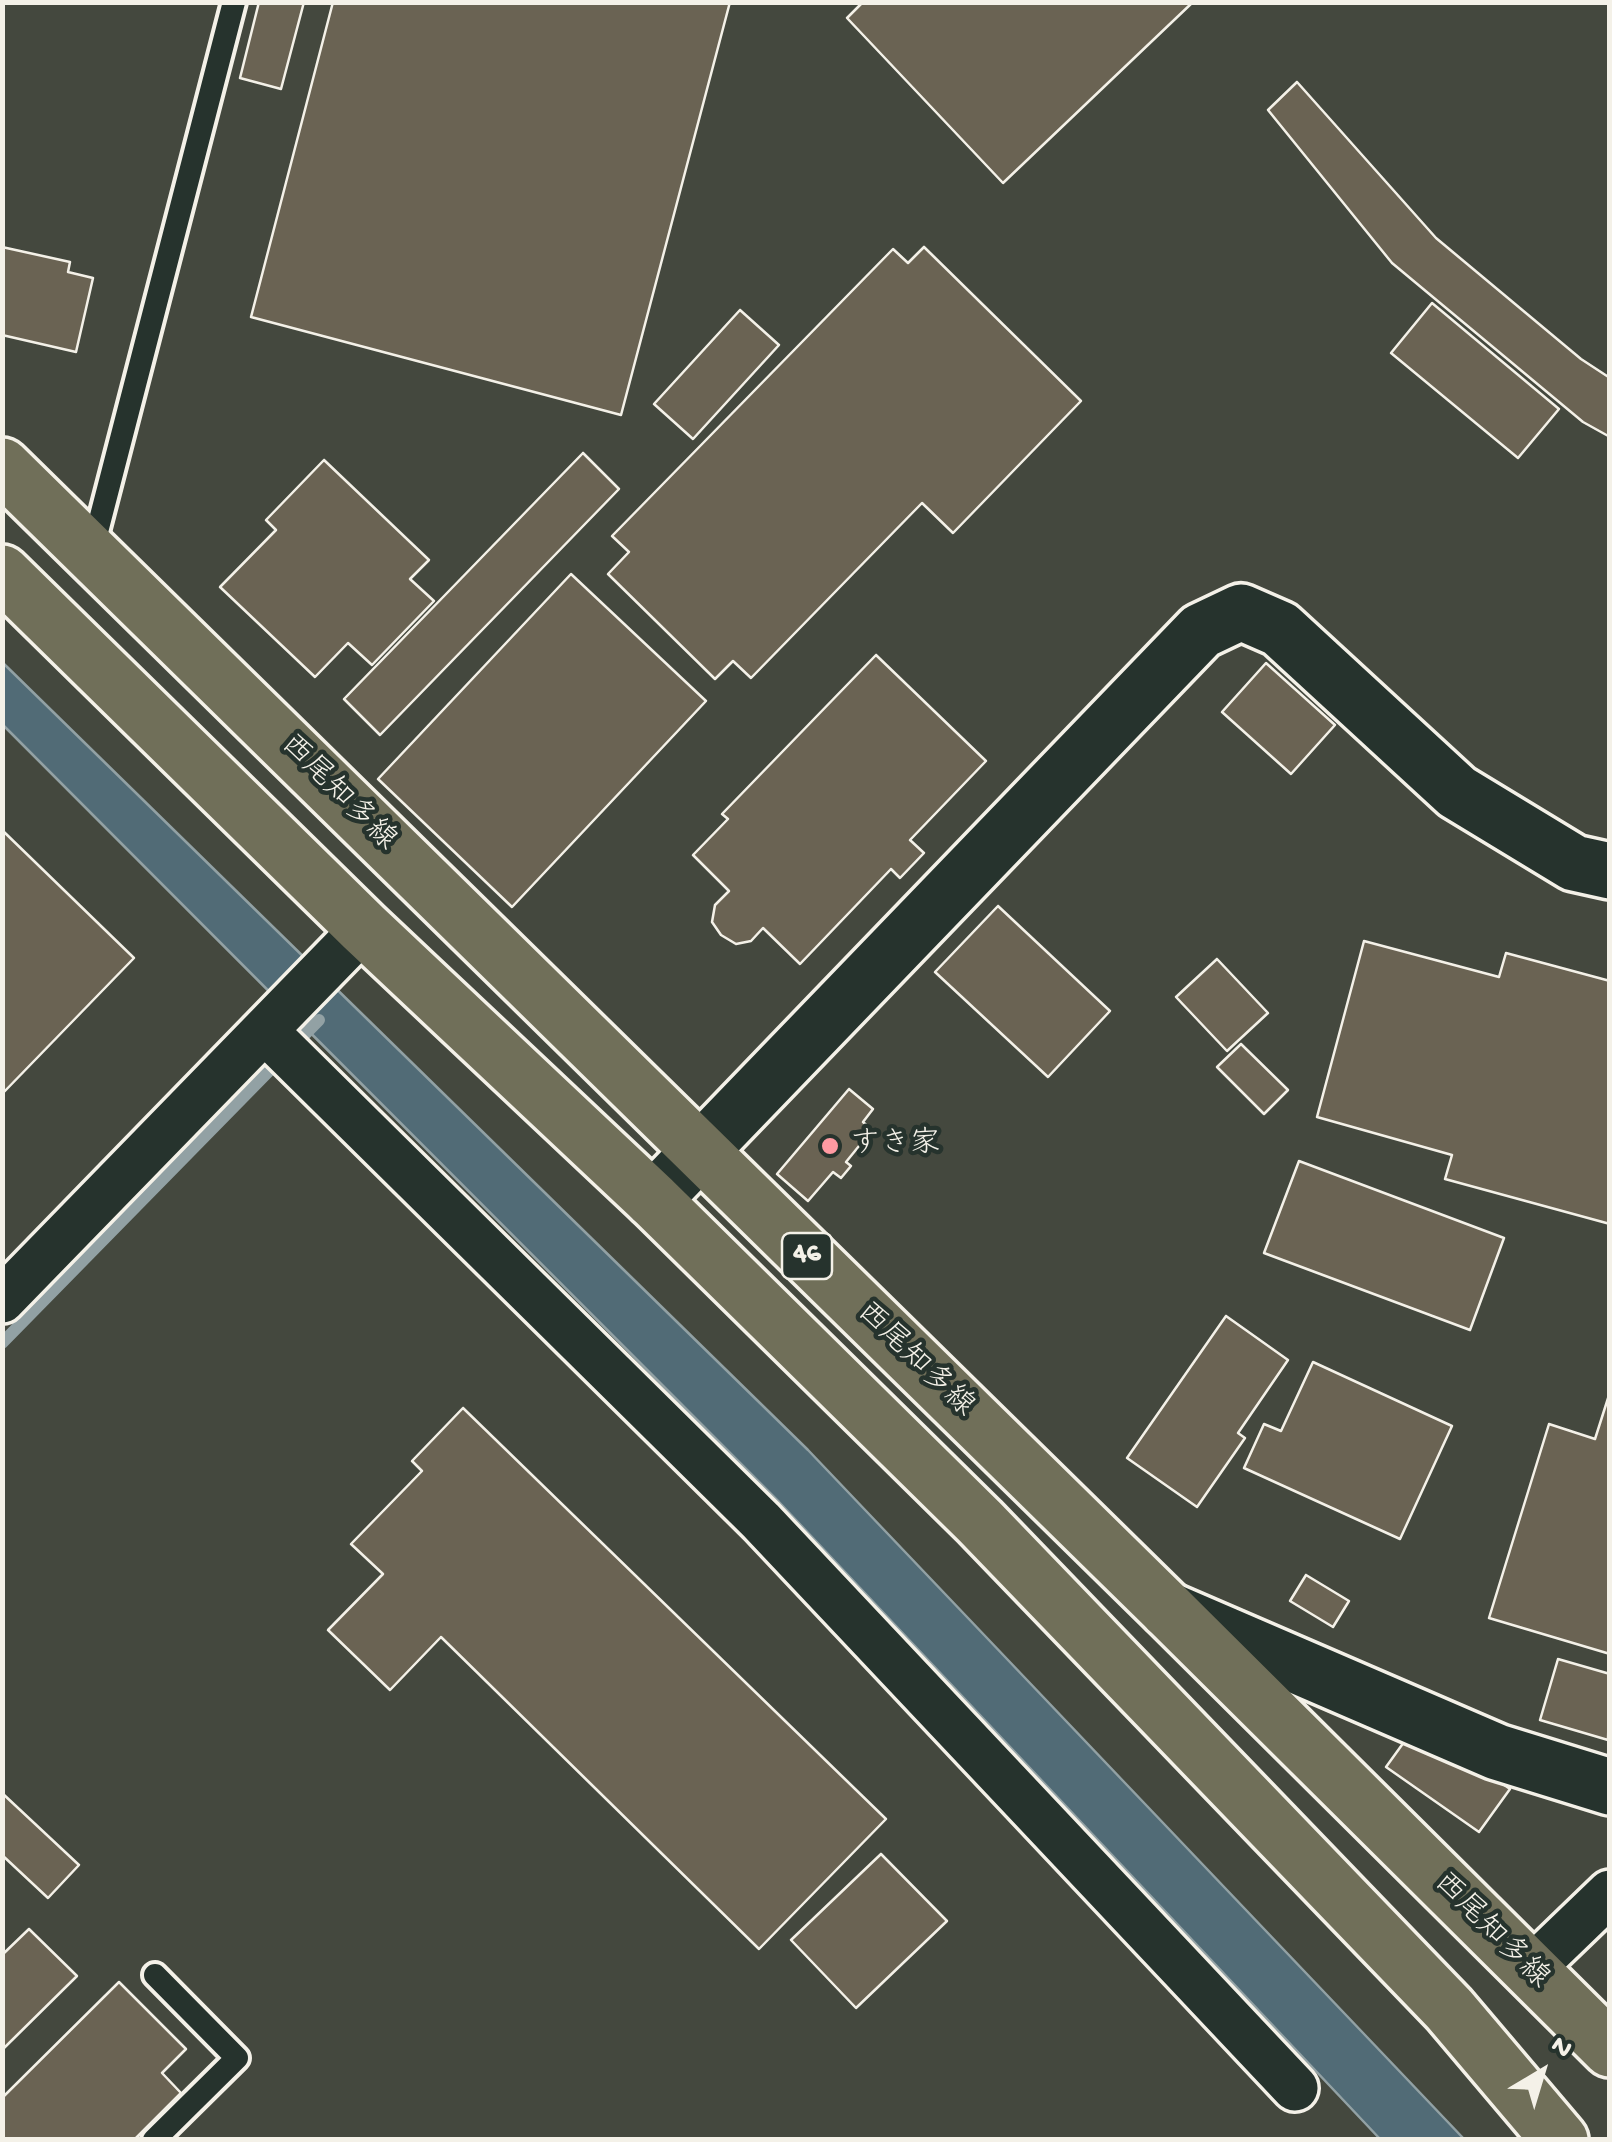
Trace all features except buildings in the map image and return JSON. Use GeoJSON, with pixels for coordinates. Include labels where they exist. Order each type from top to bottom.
{"type":"FeatureCollection","features":[{"type":"Feature","properties":{"kind":"main road","name":"西尾知多線"},"geometry":{"type":"LineString","coordinates":[[2,466],[1610,2049]]}},
{"type":"Feature","properties":{"kind":"main road","name":"46"},"geometry":{"type":"LineString","coordinates":[[2,572],[352,940],[654,1200],[980,1522],[1449,2009],[1560,2140]]}},
{"type":"Feature","properties":{"kind":"street"},"geometry":{"type":"LineString","coordinates":[[654,1200],[1201,631],[1241,612],[1280,629],[1457,792],[1574,863],[1610,871]]}},
{"type":"Feature","properties":{"kind":"street"},"geometry":{"type":"LineString","coordinates":[[2,1300],[352,940]]}},
{"type":"Feature","properties":{"kind":"street"},"geometry":{"type":"LineString","coordinates":[[275,1021],[761,1521],[1295,2088]]}},
{"type":"Feature","properties":{"kind":"street"},"geometry":{"type":"LineString","coordinates":[[1168,1610],[1497,1752],[1610,1788]]}},
{"type":"Feature","properties":{"kind":"street"},"geometry":{"type":"LineString","coordinates":[[1529,1971],[1610,1892]]}},
{"type":"Feature","properties":{"kind":"lane"},"geometry":{"type":"LineString","coordinates":[[91,552],[234,2]]}},
{"type":"Feature","properties":{"kind":"lane"},"geometry":{"type":"LineString","coordinates":[[154,1974],[236,2058],[154,2140]]}},
{"type":"Feature","properties":{"kind":"shaded area"},"geometry":{"type":"Polygon","coordinates":[[[3,3],[1609,3],[1609,2139],[3,2139],[3,3]]]}},
{"type":"Feature","properties":{"kind":"water"},"geometry":{"type":"Polygon","coordinates":[[[2,662],[808,1450],[1464,2139],[1380,2139],[779,1502],[3,725],[2,662]]]}},
{"type":"Feature","properties":{"kind":"waterway"},"geometry":{"type":"LineString","coordinates":[[2,1343],[319,1020]]}},
{"type":"Feature","properties":{"kind":"place","name":"すき家"},"geometry":{"type":"Point","coordinates":[830,1146]}}]}
